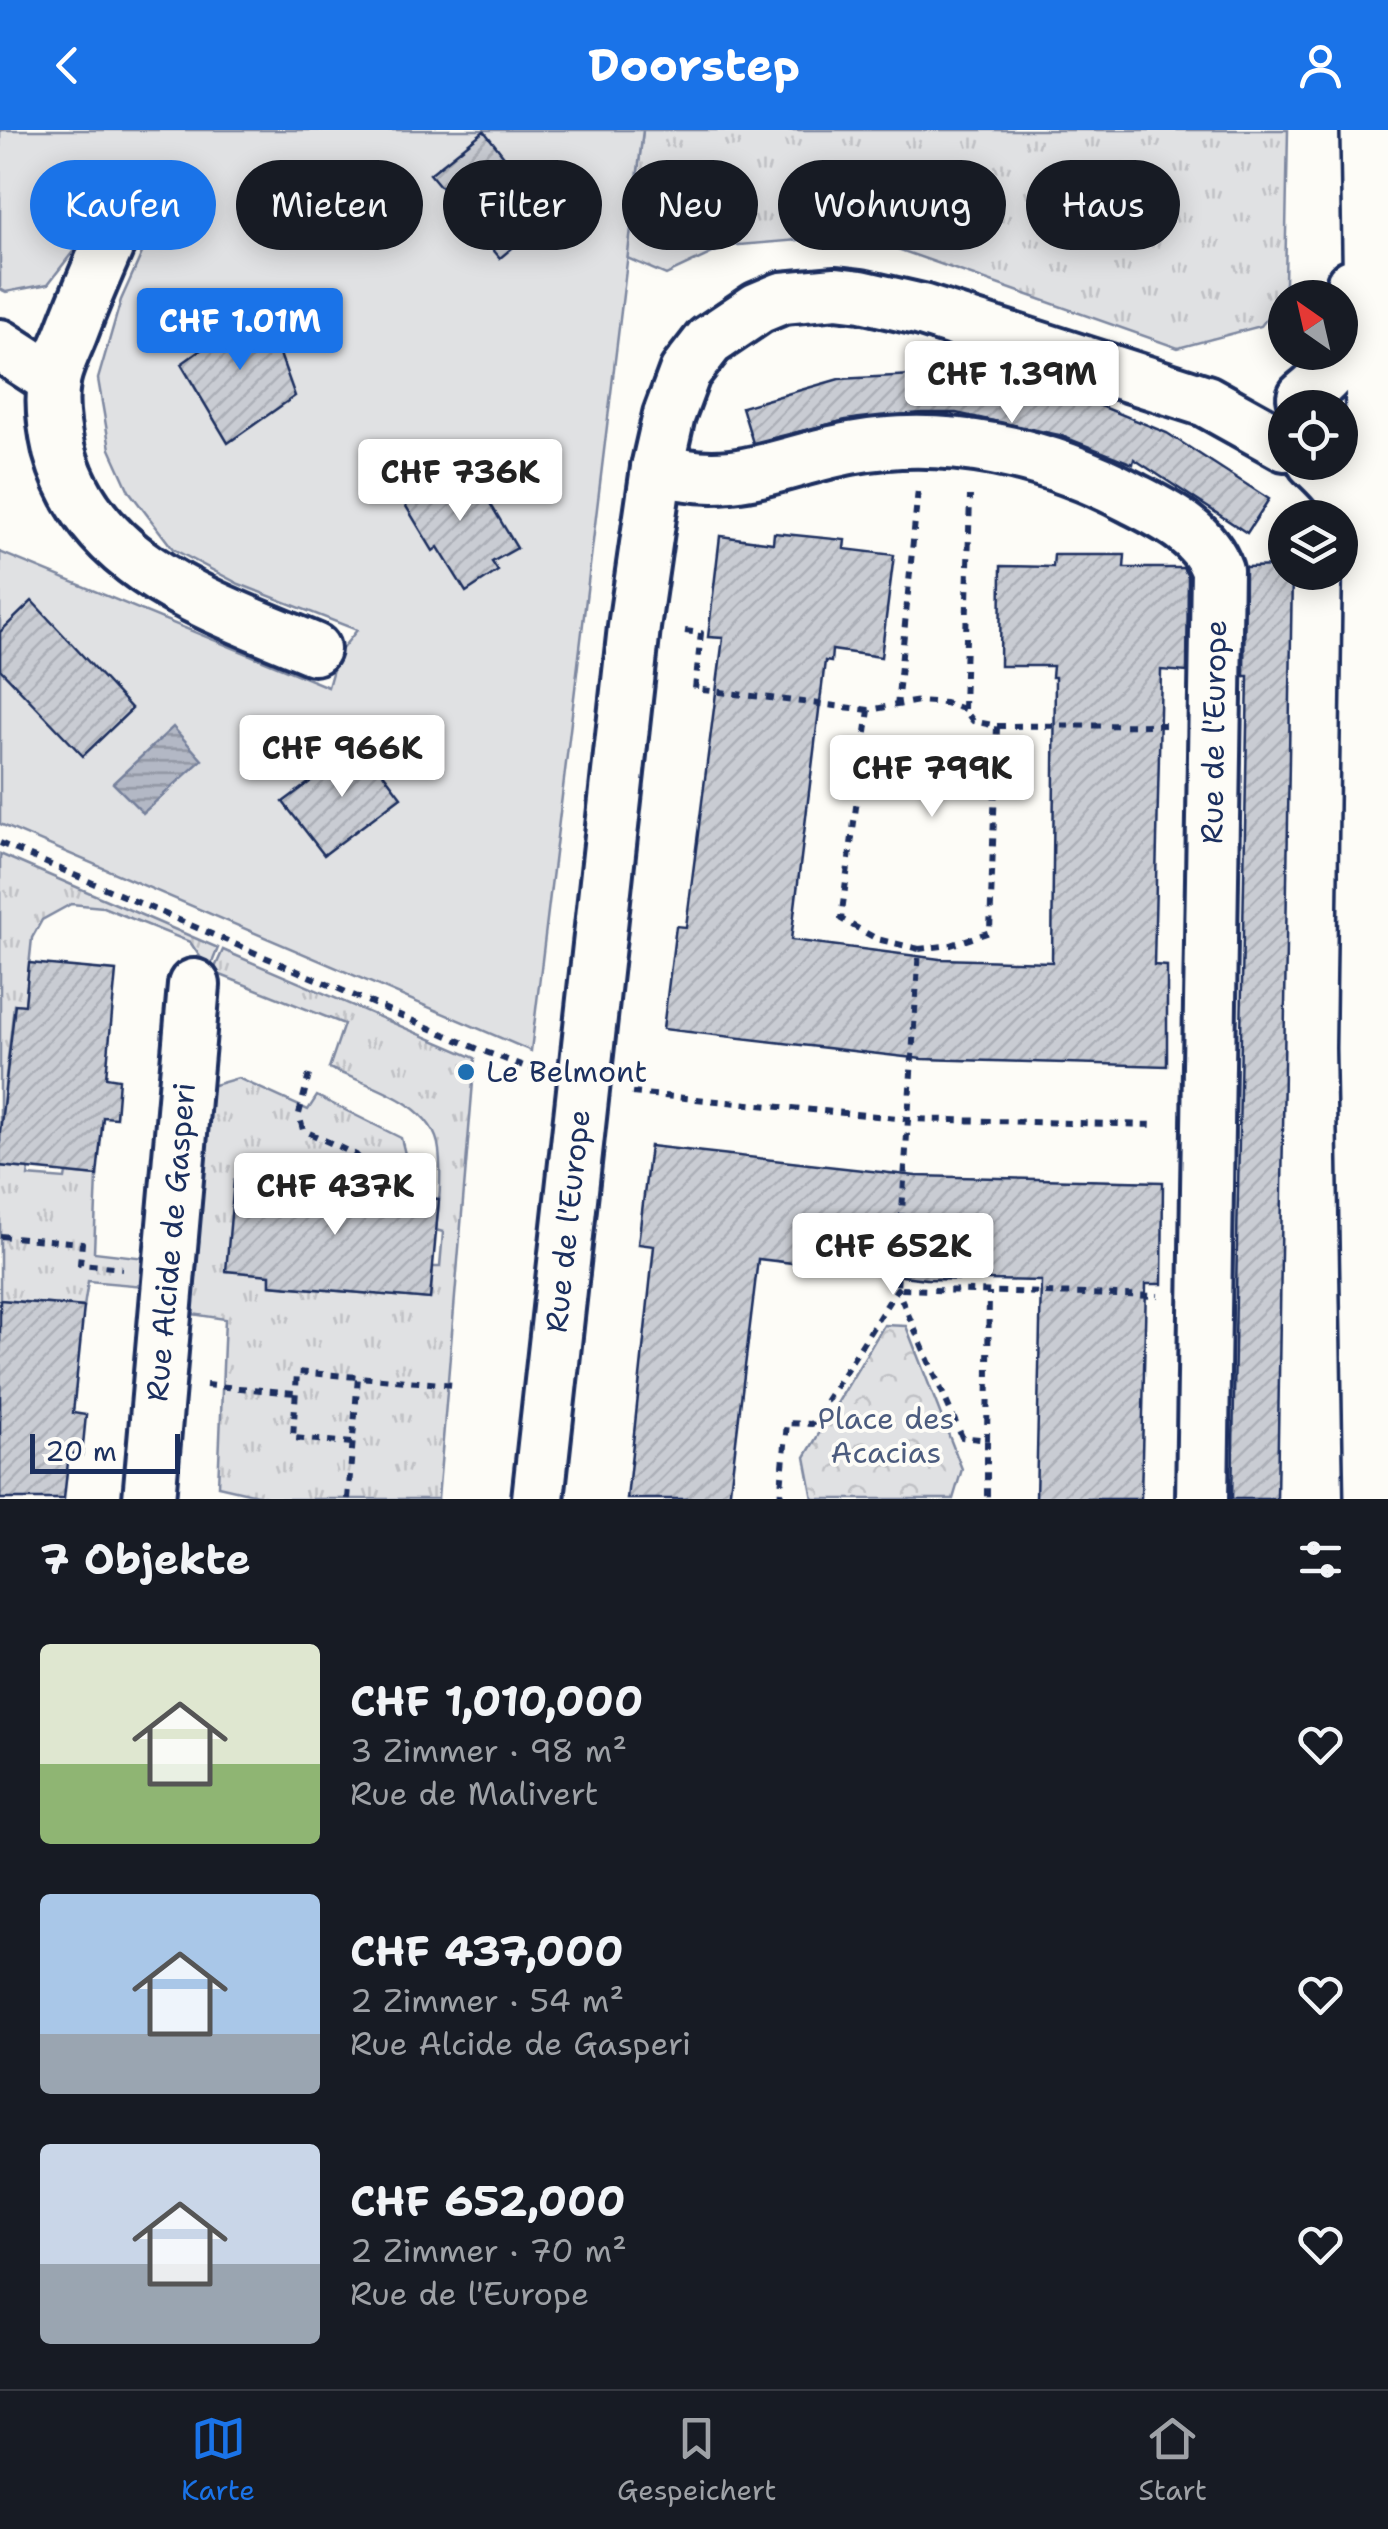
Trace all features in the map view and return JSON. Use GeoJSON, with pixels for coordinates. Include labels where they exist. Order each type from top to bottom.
{"type":"FeatureCollection","features":[{"type":"Feature","properties":{"kind":"main road"},"geometry":{"type":"LineString","coordinates":[[1369,130],[1372,677],[1365,1048],[1375,1499]]}},
{"type":"Feature","properties":{"kind":"main road"},"geometry":{"type":"LineString","coordinates":[[1375,1499],[1388,1436]]}},
{"type":"Feature","properties":{"kind":"street"},"geometry":{"type":"LineString","coordinates":[[1311,390],[1332,374],[1348,346],[1352,156],[1358,130]]}},
{"type":"Feature","properties":{"kind":"street"},"geometry":{"type":"LineString","coordinates":[[106,250],[54,380],[54,421],[62,462],[82,504],[117,546],[184,594],[314,649]]}},
{"type":"Feature","properties":{"kind":"street","name":"Rue de l'Europe"},"geometry":{"type":"LineString","coordinates":[[538,1499],[634,627],[657,468],[669,415],[685,372],[709,341],[733,323],[782,298],[836,293],[922,310],[1206,401],[1268,436]]}},
{"type":"Feature","properties":{"kind":"street"},"geometry":{"type":"LineString","coordinates":[[0,344],[54,380]]}},
{"type":"Feature","properties":{"kind":"street","name":"Rue de l'Europe"},"geometry":{"type":"LineString","coordinates":[[1206,401],[1268,398]]}},
{"type":"Feature","properties":{"kind":"street","name":"Rue de l'Europe"},"geometry":{"type":"LineString","coordinates":[[657,468],[689,478],[738,478],[853,448],[922,442],[971,446],[1037,458],[1087,474],[1160,512],[1190,532],[1206,549],[1217,570],[1202,1499]]}},
{"type":"Feature","properties":{"kind":"street"},"geometry":{"type":"LineString","coordinates":[[1332,480],[1341,488],[1356,521],[1372,677]]}},
{"type":"Feature","properties":{"kind":"street","name":"Rue Alcide de Gasperi"},"geometry":{"type":"LineString","coordinates":[[148,1499],[194,985]]}},
{"type":"Feature","properties":{"kind":"path"},"geometry":{"type":"LineString","coordinates":[[897,707],[922,442]]}},
{"type":"Feature","properties":{"kind":"path"},"geometry":{"type":"LineString","coordinates":[[964,709],[971,446]]}},
{"type":"Feature","properties":{"kind":"path"},"geometry":{"type":"LineString","coordinates":[[634,627],[702,633],[696,689],[869,710],[918,702],[945,703],[964,709],[973,720],[997,726],[1214,725]]}},
{"type":"Feature","properties":{"kind":"path"},"geometry":{"type":"LineString","coordinates":[[869,710],[842,918],[877,939],[919,949],[951,945],[990,932],[997,726]]}},
{"type":"Feature","properties":{"kind":"path"},"geometry":{"type":"LineString","coordinates":[[0,843],[483,1051],[582,1088],[908,1119],[1210,1126]]}},
{"type":"Feature","properties":{"kind":"path"},"geometry":{"type":"LineString","coordinates":[[919,949],[897,1289],[962,1436],[987,1440]]}},
{"type":"Feature","properties":{"kind":"path"},"geometry":{"type":"LineString","coordinates":[[309,1075],[298,1114],[303,1130],[356,1155],[362,1162],[362,1179]]}},
{"type":"Feature","properties":{"kind":"path"},"geometry":{"type":"LineString","coordinates":[[0,1236],[82,1244],[80,1264],[168,1272]]}},
{"type":"Feature","properties":{"kind":"path"},"geometry":{"type":"LineString","coordinates":[[897,1289],[1163,1296],[1164,1326],[1205,1331]]}},
{"type":"Feature","properties":{"kind":"path"},"geometry":{"type":"LineString","coordinates":[[780,1499],[787,1422],[812,1424],[897,1289]]}},
{"type":"Feature","properties":{"kind":"path"},"geometry":{"type":"LineString","coordinates":[[987,1499],[989,1293]]}},
{"type":"Feature","properties":{"kind":"path"},"geometry":{"type":"LineString","coordinates":[[352,1443],[293,1438],[296,1372],[455,1385]]}},
{"type":"Feature","properties":{"kind":"path"},"geometry":{"type":"LineString","coordinates":[[348,1499],[358,1377]]}},
{"type":"Feature","properties":{"kind":"path"},"geometry":{"type":"LineString","coordinates":[[158,1381],[295,1393]]}},
{"type":"Feature","properties":{"kind":"green space"},"geometry":{"type":"Polygon","coordinates":[[[0,130],[643,130],[639,160],[622,160],[622,250],[628,250],[531,1051],[0,824],[0,552],[328,687],[337,655],[357,630],[239,584],[173,549],[129,491],[110,449],[98,379],[121,300],[143,250],[216,250],[216,160],[30,160],[30,250],[74,250],[48,284],[6,292],[0,289],[0,130]]]}},
{"type":"Feature","properties":{"kind":"green space"},"geometry":{"type":"Polygon","coordinates":[[[643,130],[1288,130],[1285,280],[1268,280],[1268,317],[1261,326],[1178,348],[900,250],[1006,250],[1006,160],[778,160],[778,242],[758,243],[758,160],[639,160],[643,130]]]}},
{"type":"Feature","properties":{"kind":"green space"},"geometry":{"type":"Polygon","coordinates":[[[628,250],[719,250],[666,275],[627,258],[628,250]]]}},
{"type":"Feature","properties":{"kind":"green space"},"geometry":{"type":"Polygon","coordinates":[[[0,854],[218,948],[209,970],[190,942],[103,907],[71,904],[42,920],[32,938],[25,1005],[14,1005],[0,1132],[0,854]]]}},
{"type":"Feature","properties":{"kind":"green space"},"geometry":{"type":"Polygon","coordinates":[[[223,950],[475,1058],[438,1499],[275,1499],[218,1486],[225,1319],[192,1314],[207,1087],[238,1078],[308,1110],[317,1096],[401,1138],[406,1158],[403,1196],[380,1194],[381,1181],[342,1178],[340,1190],[235,1181],[270,1275],[270,1285],[430,1299],[433,1267],[440,1267],[443,1232],[436,1230],[439,1150],[425,1119],[396,1097],[329,1068],[344,1024],[213,972],[223,950]]]}},
{"type":"Feature","properties":{"kind":"green space"},"geometry":{"type":"Polygon","coordinates":[[[0,1166],[29,1169],[28,1176],[97,1176],[94,1252],[146,1258],[144,1286],[88,1281],[84,1307],[0,1300],[0,1166]]]}},
{"type":"Feature","properties":{"kind":"green space","name":"Place des Acacias"},"geometry":{"type":"Polygon","coordinates":[[[884,1325],[906,1326],[962,1469],[953,1499],[813,1499],[805,1457],[884,1325]]]}},
{"type":"Feature","properties":{"kind":"shaded area"},"geometry":{"type":"Polygon","coordinates":[[[173,727],[202,760],[143,813],[113,783],[173,727]]]}},
{"type":"Feature","properties":{"kind":"building"},"geometry":{"type":"Polygon","coordinates":[[[484,131],[507,160],[448,160],[484,131]]]}},
{"type":"Feature","properties":{"kind":"building"},"geometry":{"type":"Polygon","coordinates":[[[443,164],[443,190],[430,174],[443,164]]]}},
{"type":"Feature","properties":{"kind":"building"},"geometry":{"type":"Polygon","coordinates":[[[493,250],[510,250],[500,258],[493,250]]]}},
{"type":"Feature","properties":{"kind":"building"},"geometry":{"type":"Polygon","coordinates":[[[248,301],[275,340],[295,396],[228,443],[181,364],[212,342],[204,331],[248,301]]]}},
{"type":"Feature","properties":{"kind":"building"},"geometry":{"type":"Polygon","coordinates":[[[969,372],[1066,395],[1067,392],[1167,433],[1269,499],[1247,533],[1134,459],[1133,464],[1059,435],[956,413],[846,420],[753,443],[742,407],[839,379],[969,372]]]}},
{"type":"Feature","properties":{"kind":"building"},"geometry":{"type":"Polygon","coordinates":[[[464,460],[517,548],[492,562],[498,571],[466,592],[438,547],[433,551],[401,498],[464,460]]]}},
{"type":"Feature","properties":{"kind":"building"},"geometry":{"type":"Polygon","coordinates":[[[774,533],[845,540],[844,549],[894,555],[881,657],[832,650],[831,662],[825,661],[791,940],[940,959],[1052,962],[1055,677],[1053,666],[1000,666],[1001,566],[1053,567],[1054,555],[1125,555],[1124,568],[1183,568],[1188,576],[1187,672],[1161,670],[1154,965],[1167,966],[1167,1066],[922,1059],[663,1029],[676,926],[686,927],[723,638],[708,637],[720,536],[773,543],[774,533]]]}},
{"type":"Feature","properties":{"kind":"building"},"geometry":{"type":"Polygon","coordinates":[[[1268,566],[1268,590],[1292,590],[1277,1499],[1232,1499],[1248,676],[1244,676],[1245,567],[1268,566]]]}},
{"type":"Feature","properties":{"kind":"building"},"geometry":{"type":"Polygon","coordinates":[[[32,601],[132,709],[83,756],[0,669],[0,632],[32,601]]]}},
{"type":"Feature","properties":{"kind":"building"},"geometry":{"type":"Polygon","coordinates":[[[361,744],[401,797],[324,855],[283,802],[361,744]]]}},
{"type":"Feature","properties":{"kind":"building"},"geometry":{"type":"Polygon","coordinates":[[[29,963],[116,971],[106,1077],[119,1079],[116,1118],[103,1117],[97,1176],[0,1166],[0,1132],[15,1004],[25,1005],[29,963]]]}},
{"type":"Feature","properties":{"kind":"building"},"geometry":{"type":"Polygon","coordinates":[[[650,1146],[916,1176],[1163,1182],[1162,1284],[1146,1284],[1141,1499],[1036,1499],[1041,1281],[927,1279],[758,1259],[729,1499],[627,1499],[654,1246],[638,1244],[650,1146]]]}},
{"type":"Feature","properties":{"kind":"building"},"geometry":{"type":"Polygon","coordinates":[[[342,1178],[382,1181],[380,1194],[439,1199],[430,1299],[270,1285],[270,1275],[226,1271],[234,1181],[340,1190],[342,1178]]]}},
{"type":"Feature","properties":{"kind":"building"},"geometry":{"type":"Polygon","coordinates":[[[0,1300],[84,1307],[73,1413],[86,1415],[82,1455],[69,1453],[64,1499],[0,1499],[0,1300]]]}},
{"type":"Feature","properties":{"kind":"place","name":"Le Belmont"},"geometry":{"type":"Point","coordinates":[466,1072]}}]}
